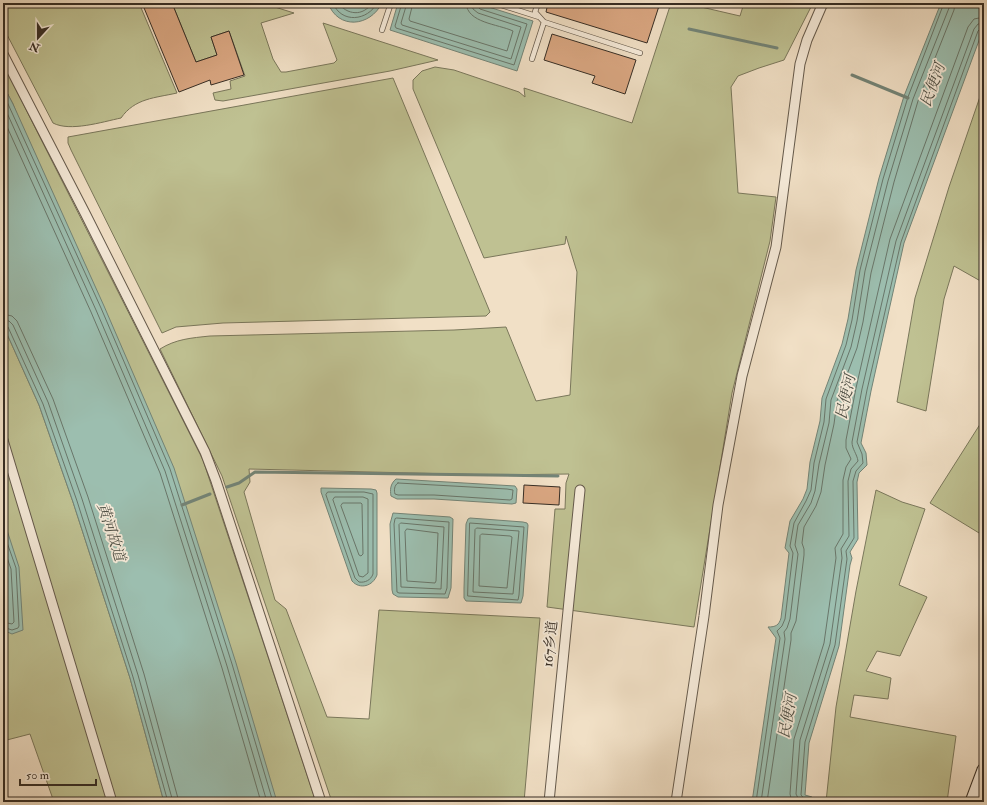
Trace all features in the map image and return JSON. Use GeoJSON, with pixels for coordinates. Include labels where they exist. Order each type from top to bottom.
{"type":"FeatureCollection","features":[{"type":"Feature","properties":{"kind":"street"},"geometry":{"type":"LineString","coordinates":[[676,802],[704,616],[718,505],[742,376],[776,246],[800,64],[807,40],[823,3]]}},
{"type":"Feature","properties":{"kind":"street"},"geometry":{"type":"LineString","coordinates":[[3,54],[205,452],[321,802]]}},
{"type":"Feature","properties":{"kind":"street"},"geometry":{"type":"LineString","coordinates":[[3,440],[112,802]]}},
{"type":"Feature","properties":{"kind":"street","name":"167乡道"},"geometry":{"type":"LineString","coordinates":[[549,802],[580,490]]}},
{"type":"Feature","properties":{"kind":"street"},"geometry":{"type":"LineString","coordinates":[[972,802],[984,770]]}},
{"type":"Feature","properties":{"kind":"lane"},"geometry":{"type":"LineString","coordinates":[[382,30],[391,3]]}},
{"type":"Feature","properties":{"kind":"lane"},"geometry":{"type":"LineString","coordinates":[[495,3],[540,17]]}},
{"type":"Feature","properties":{"kind":"lane"},"geometry":{"type":"LineString","coordinates":[[538,3],[535,12],[544,22],[640,53]]}},
{"type":"Feature","properties":{"kind":"lane"},"geometry":{"type":"LineString","coordinates":[[532,59],[544,22]]}},
{"type":"Feature","properties":{"kind":"green space"},"geometry":{"type":"Polygon","coordinates":[[[3,3],[139,3],[177,93],[153,98],[139,103],[127,111],[121,118],[96,124],[68,127],[53,123],[3,27],[3,3]]]}},
{"type":"Feature","properties":{"kind":"green space"},"geometry":{"type":"Polygon","coordinates":[[[172,3],[262,3],[294,13],[261,23],[273,59],[281,72],[334,63],[337,60],[323,23],[438,60],[390,71],[223,101],[215,100],[213,93],[231,89],[230,81],[245,76],[229,31],[211,37],[217,55],[196,62],[172,3]]]}},
{"type":"Feature","properties":{"kind":"green space"},"geometry":{"type":"Polygon","coordinates":[[[671,3],[684,3],[740,16],[744,3],[813,3],[784,60],[738,76],[731,87],[738,193],[776,197],[770,241],[732,393],[694,627],[547,607],[555,509],[565,509],[566,483],[569,474],[494,475],[249,469],[250,482],[244,492],[275,600],[286,609],[327,717],[369,719],[379,610],[540,618],[524,802],[332,802],[222,476],[160,349],[178,341],[210,336],[454,330],[506,327],[536,401],[570,395],[577,272],[566,236],[565,244],[484,258],[413,89],[413,80],[422,71],[435,67],[454,70],[519,92],[525,97],[524,88],[632,123],[671,3]]]}},
{"type":"Feature","properties":{"kind":"green space"},"geometry":{"type":"Polygon","coordinates":[[[3,64],[203,460],[316,802],[274,802],[13,104],[3,85],[3,64]]]}},
{"type":"Feature","properties":{"kind":"green space"},"geometry":{"type":"Polygon","coordinates":[[[393,78],[490,312],[486,316],[223,323],[176,327],[162,333],[71,150],[68,143],[68,137],[393,78]]]}},
{"type":"Feature","properties":{"kind":"green space"},"geometry":{"type":"Polygon","coordinates":[[[984,85],[984,283],[954,266],[944,299],[926,411],[897,402],[915,298],[949,187],[984,85]]]}},
{"type":"Feature","properties":{"kind":"green space"},"geometry":{"type":"Polygon","coordinates":[[[3,325],[39,405],[73,502],[130,678],[164,802],[54,802],[30,734],[3,741],[3,325]]]}},
{"type":"Feature","properties":{"kind":"green space"},"geometry":{"type":"Polygon","coordinates":[[[984,418],[984,536],[930,503],[984,418]]]}},
{"type":"Feature","properties":{"kind":"green space"},"geometry":{"type":"Polygon","coordinates":[[[876,490],[902,502],[925,509],[899,585],[927,597],[900,656],[877,651],[866,671],[891,678],[888,699],[854,695],[850,717],[956,736],[947,802],[826,802],[836,707],[856,591],[876,490]]]}},
{"type":"Feature","properties":{"kind":"water"},"geometry":{"type":"Polygon","coordinates":[[[328,3],[382,3],[377,11],[370,17],[362,21],[354,22],[339,18],[333,12],[328,3]]]}},
{"type":"Feature","properties":{"kind":"water"},"geometry":{"type":"Polygon","coordinates":[[[398,3],[476,3],[533,21],[517,71],[390,30],[398,3]]]}},
{"type":"Feature","properties":{"kind":"water","name":"民便河"},"geometry":{"type":"Polygon","coordinates":[[[941,3],[984,3],[984,27],[904,243],[861,443],[866,453],[867,465],[859,473],[857,482],[858,539],[850,552],[852,558],[839,646],[809,743],[805,795],[812,797],[811,802],[752,802],[776,638],[768,627],[777,625],[781,618],[789,553],[785,548],[790,521],[807,489],[810,462],[820,421],[822,398],[842,344],[848,319],[856,270],[879,178],[904,96],[941,3]]]}},
{"type":"Feature","properties":{"kind":"water","name":"黄河故道"},"geometry":{"type":"Polygon","coordinates":[[[3,85],[104,306],[174,468],[236,663],[277,802],[164,802],[130,678],[73,502],[39,405],[3,325],[3,85]]]}},
{"type":"Feature","properties":{"kind":"water"},"geometry":{"type":"Polygon","coordinates":[[[396,479],[515,486],[517,489],[516,503],[434,499],[397,499],[391,496],[391,487],[396,479]]]}},
{"type":"Feature","properties":{"kind":"water"},"geometry":{"type":"Polygon","coordinates":[[[321,488],[376,490],[377,575],[373,582],[366,586],[355,584],[352,581],[321,492],[321,488]]]}},
{"type":"Feature","properties":{"kind":"water"},"geometry":{"type":"Polygon","coordinates":[[[393,513],[450,517],[453,519],[451,588],[448,598],[398,597],[393,594],[390,524],[393,513]]]}},
{"type":"Feature","properties":{"kind":"water"},"geometry":{"type":"Polygon","coordinates":[[[3,518],[19,567],[23,630],[12,634],[3,630],[3,518]]]}},
{"type":"Feature","properties":{"kind":"water"},"geometry":{"type":"Polygon","coordinates":[[[470,518],[527,523],[523,596],[521,603],[466,601],[464,598],[466,524],[470,518]]]}},
{"type":"Feature","properties":{"kind":"building"},"geometry":{"type":"Polygon","coordinates":[[[142,3],[172,3],[196,62],[217,55],[211,37],[229,31],[244,75],[211,85],[210,80],[179,92],[142,3]]]}},
{"type":"Feature","properties":{"kind":"building"},"geometry":{"type":"Polygon","coordinates":[[[548,3],[660,3],[647,43],[546,12],[548,3]]]}},
{"type":"Feature","properties":{"kind":"building"},"geometry":{"type":"Polygon","coordinates":[[[552,34],[636,60],[625,94],[592,83],[595,76],[544,60],[552,34]]]}},
{"type":"Feature","properties":{"kind":"building"},"geometry":{"type":"Polygon","coordinates":[[[524,485],[560,487],[559,505],[523,503],[524,485]]]}},
{"type":"Feature","properties":{"kind":"waterway"},"geometry":{"type":"LineString","coordinates":[[689,29],[777,48]]}},
{"type":"Feature","properties":{"kind":"waterway"},"geometry":{"type":"LineString","coordinates":[[852,75],[908,98]]}},
{"type":"Feature","properties":{"kind":"waterway"},"geometry":{"type":"LineString","coordinates":[[227,487],[239,483],[255,472],[558,476]]}},
{"type":"Feature","properties":{"kind":"waterway"},"geometry":{"type":"LineString","coordinates":[[182,505],[210,494]]}}]}
